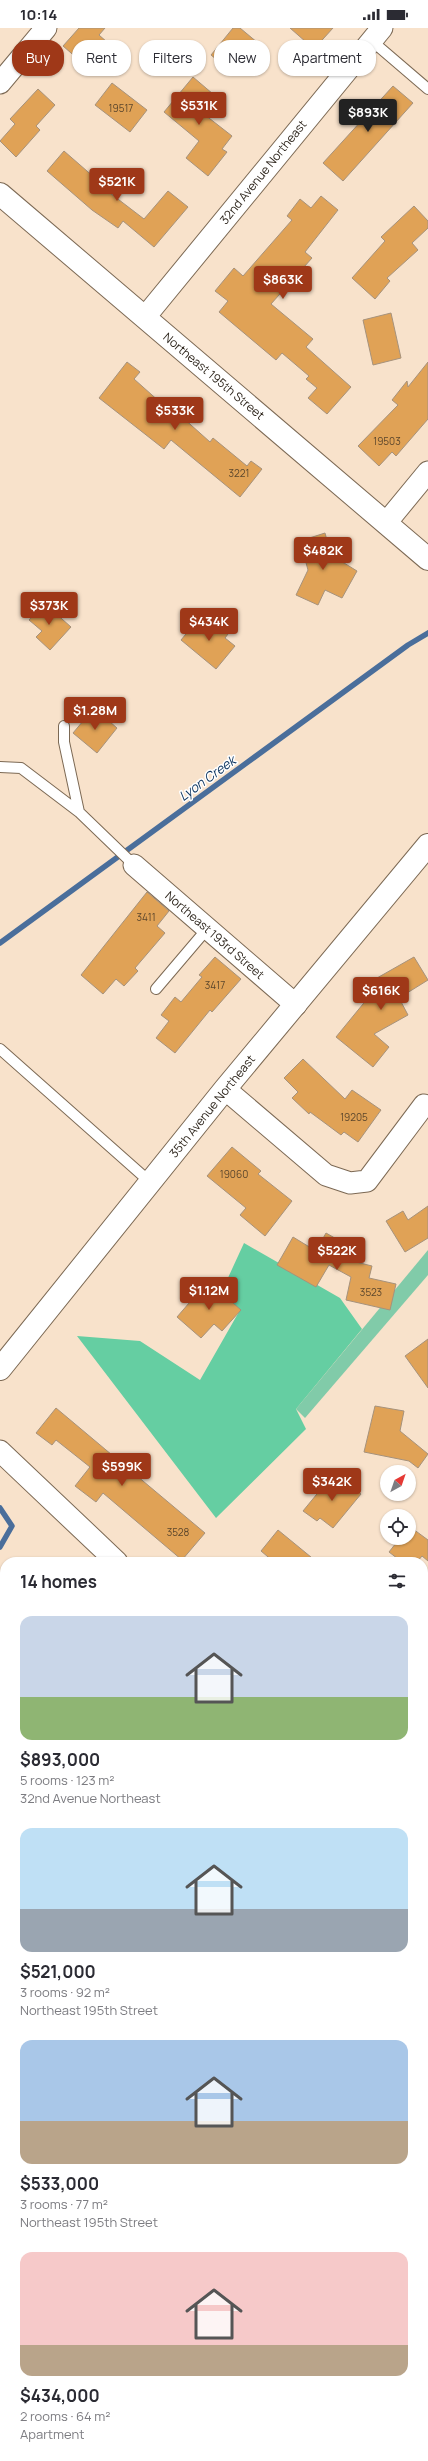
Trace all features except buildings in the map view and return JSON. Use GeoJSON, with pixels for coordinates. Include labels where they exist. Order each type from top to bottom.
{"type":"FeatureCollection","features":[{"type":"Feature","properties":{"kind":"street"},"geometry":{"type":"LineString","coordinates":[[0,83],[46,28]]}},
{"type":"Feature","properties":{"kind":"street","name":"32nd Avenue Northeast"},"geometry":{"type":"LineString","coordinates":[[145,317],[377,34]]}},
{"type":"Feature","properties":{"kind":"street","name":"Northeast 195th Street"},"geometry":{"type":"LineString","coordinates":[[1,197],[145,317],[428,559]]}},
{"type":"Feature","properties":{"kind":"street"},"geometry":{"type":"LineString","coordinates":[[386,523],[428,472]]}},
{"type":"Feature","properties":{"kind":"street","name":"35th Avenue Northeast"},"geometry":{"type":"LineString","coordinates":[[0,1369],[225,1089],[428,846]]}},
{"type":"Feature","properties":{"kind":"street","name":"Northeast 193rd Street"},"geometry":{"type":"LineString","coordinates":[[134,866],[296,1005]]}},
{"type":"Feature","properties":{"kind":"street"},"geometry":{"type":"LineString","coordinates":[[225,1089],[326,1175],[350,1183],[367,1181],[424,1105]]}},
{"type":"Feature","properties":{"kind":"street"},"geometry":{"type":"LineString","coordinates":[[0,1451],[113,1557]]}},
{"type":"Feature","properties":{"kind":"lane"},"geometry":{"type":"LineString","coordinates":[[377,34],[428,89]]}},
{"type":"Feature","properties":{"kind":"lane"},"geometry":{"type":"LineString","coordinates":[[64,726],[64,742],[79,812]]}},
{"type":"Feature","properties":{"kind":"lane"},"geometry":{"type":"LineString","coordinates":[[0,767],[21,768],[79,812],[134,866]]}},
{"type":"Feature","properties":{"kind":"lane"},"geometry":{"type":"LineString","coordinates":[[156,988],[207,929]]}},
{"type":"Feature","properties":{"kind":"lane"},"geometry":{"type":"LineString","coordinates":[[0,1049],[150,1182]]}},
{"type":"Feature","properties":{"kind":"green space"},"geometry":{"type":"Polygon","coordinates":[[[244,1243],[340,1298],[362,1329],[296,1409],[306,1429],[216,1518],[77,1336],[140,1341],[200,1380],[240,1310],[221,1293],[244,1243]]]}},
{"type":"Feature","properties":{"kind":"green space"},"geometry":{"type":"Polygon","coordinates":[[[428,1250],[428,1275],[305,1418],[296,1409],[428,1250]]]}},
{"type":"Feature","properties":{"kind":"waterway","name":"Lyon Creek"},"geometry":{"type":"LineString","coordinates":[[0,943],[408,645],[428,633]]}},
{"type":"Feature","properties":{"kind":"waterway","name":"Lyon Creek"},"geometry":{"type":"LineString","coordinates":[[0,1508],[12,1526],[0,1547]]}}]}
